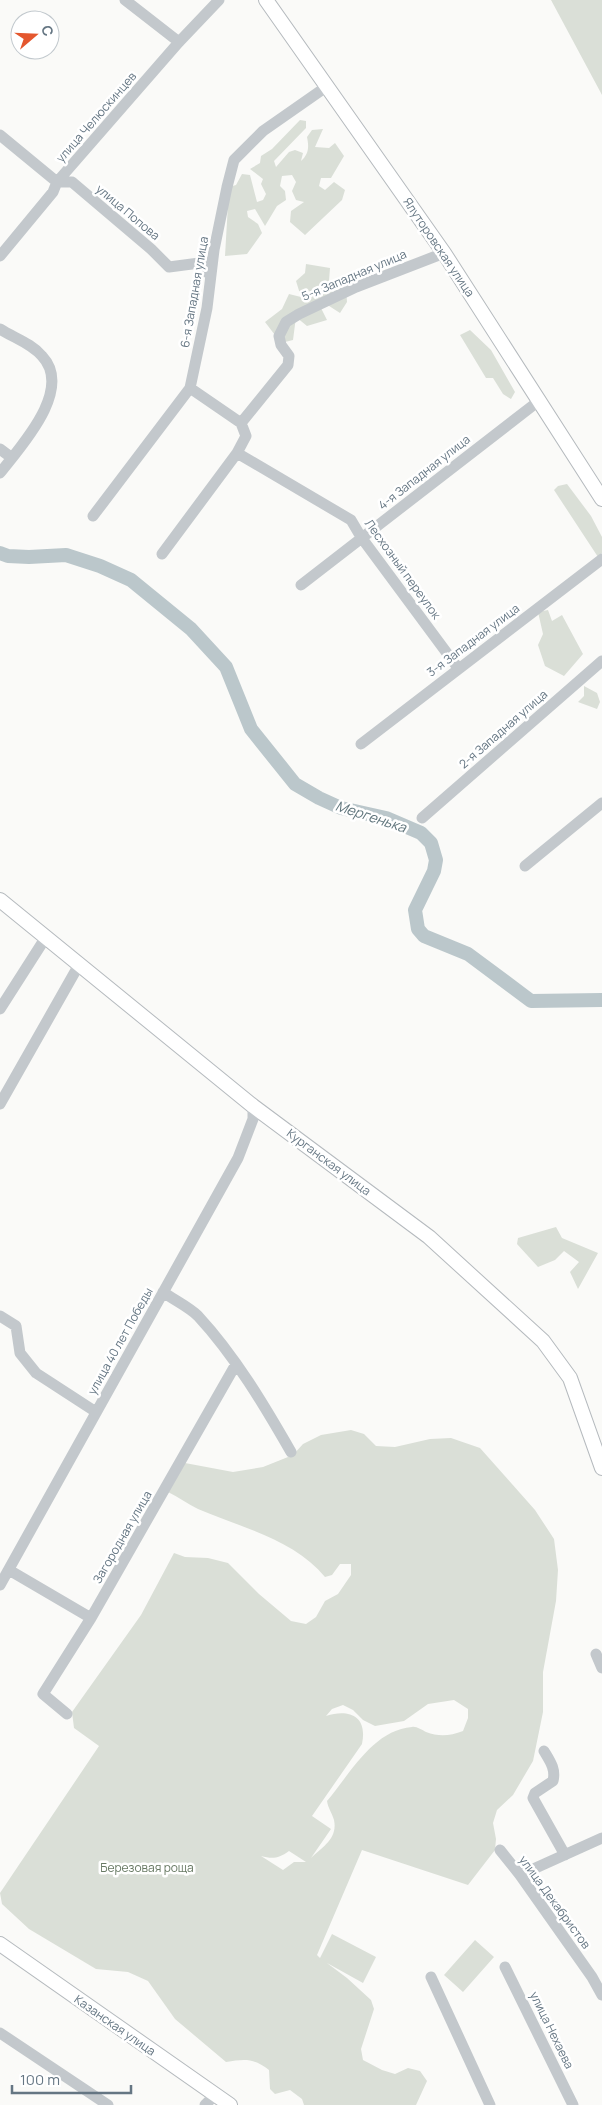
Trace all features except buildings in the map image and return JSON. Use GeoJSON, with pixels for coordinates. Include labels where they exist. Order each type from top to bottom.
{"type":"FeatureCollection","features":[{"type":"Feature","properties":{"kind":"main road","name":"Ялуторовская улица"},"geometry":{"type":"LineString","coordinates":[[266,0],[444,253],[602,499]]}},
{"type":"Feature","properties":{"kind":"main road","name":"Курганская улица"},"geometry":{"type":"LineString","coordinates":[[0,900],[80,963],[253,1106],[429,1238],[543,1341],[570,1378],[602,1468]]}},
{"type":"Feature","properties":{"kind":"main road","name":"Казанская улица"},"geometry":{"type":"LineString","coordinates":[[0,1944],[210,2100],[230,2105]]}},
{"type":"Feature","properties":{"kind":"street"},"geometry":{"type":"LineString","coordinates":[[125,0],[179,42]]}},
{"type":"Feature","properties":{"kind":"street","name":"улица Челюскинцев"},"geometry":{"type":"LineString","coordinates":[[0,256],[53,192],[57,182],[179,42],[219,0]]}},
{"type":"Feature","properties":{"kind":"street","name":"6-я Западная улица"},"geometry":{"type":"LineString","coordinates":[[93,516],[190,388],[207,308],[214,250],[234,160],[263,131],[326,87]]}},
{"type":"Feature","properties":{"kind":"street","name":"улица Попова"},"geometry":{"type":"LineString","coordinates":[[0,135],[57,182],[72,182],[152,249],[168,267],[208,262],[207,308]]}},
{"type":"Feature","properties":{"kind":"street","name":"5-я Западная улица"},"geometry":{"type":"LineString","coordinates":[[241,423],[288,365],[289,356],[281,345],[279,336],[286,322],[356,287],[444,253]]}},
{"type":"Feature","properties":{"kind":"street"},"geometry":{"type":"LineString","coordinates":[[0,329],[22,340],[43,356],[51,370],[53,383],[49,401],[35,427],[0,473]]}},
{"type":"Feature","properties":{"kind":"street"},"geometry":{"type":"LineString","coordinates":[[162,554],[236,453],[246,436],[241,423],[190,388]]}},
{"type":"Feature","properties":{"kind":"street","name":"4-я Западная улица"},"geometry":{"type":"LineString","coordinates":[[301,585],[540,400]]}},
{"type":"Feature","properties":{"kind":"street"},"geometry":{"type":"LineString","coordinates":[[0,449],[12,458]]}},
{"type":"Feature","properties":{"kind":"street","name":"Лесхозный переулок"},"geometry":{"type":"LineString","coordinates":[[236,453],[351,520],[361,537],[458,668]]}},
{"type":"Feature","properties":{"kind":"street","name":"3-я Западная улица"},"geometry":{"type":"LineString","coordinates":[[361,744],[602,559]]}},
{"type":"Feature","properties":{"kind":"street","name":"2-я Западная улица"},"geometry":{"type":"LineString","coordinates":[[422,818],[602,661]]}},
{"type":"Feature","properties":{"kind":"street"},"geometry":{"type":"LineString","coordinates":[[525,866],[602,803]]}},
{"type":"Feature","properties":{"kind":"street"},"geometry":{"type":"LineString","coordinates":[[0,1009],[46,937]]}},
{"type":"Feature","properties":{"kind":"street"},"geometry":{"type":"LineString","coordinates":[[0,1104],[80,963]]}},
{"type":"Feature","properties":{"kind":"street","name":"улица 40 лет Победы"},"geometry":{"type":"LineString","coordinates":[[0,1585],[238,1158],[252,1119],[253,1106]]}},
{"type":"Feature","properties":{"kind":"street"},"geometry":{"type":"LineString","coordinates":[[163,1292],[197,1315],[236,1364],[268,1412],[291,1452]]}},
{"type":"Feature","properties":{"kind":"street"},"geometry":{"type":"LineString","coordinates":[[0,1316],[16,1326],[20,1353],[36,1374],[96,1412]]}},
{"type":"Feature","properties":{"kind":"street","name":"Загородная улица"},"geometry":{"type":"LineString","coordinates":[[67,1714],[43,1694],[91,1618],[236,1364]]}},
{"type":"Feature","properties":{"kind":"street"},"geometry":{"type":"LineString","coordinates":[[8,1570],[91,1618]]}},
{"type":"Feature","properties":{"kind":"street"},"geometry":{"type":"LineString","coordinates":[[596,1654],[602,1668]]}},
{"type":"Feature","properties":{"kind":"street"},"geometry":{"type":"LineString","coordinates":[[544,1752],[553,1766],[555,1775],[553,1781],[535,1793],[533,1798],[565,1855]]}},
{"type":"Feature","properties":{"kind":"street"},"geometry":{"type":"LineString","coordinates":[[520,1875],[602,1838]]}},
{"type":"Feature","properties":{"kind":"street","name":"улица Декабристов"},"geometry":{"type":"LineString","coordinates":[[500,1850],[520,1875],[592,1977],[602,1995]]}},
{"type":"Feature","properties":{"kind":"street","name":"улица Нехаева"},"geometry":{"type":"LineString","coordinates":[[505,1967],[573,2105]]}},
{"type":"Feature","properties":{"kind":"street"},"geometry":{"type":"LineString","coordinates":[[431,1977],[490,2105]]}},
{"type":"Feature","properties":{"kind":"street"},"geometry":{"type":"LineString","coordinates":[[0,2033],[108,2105]]}},
{"type":"Feature","properties":{"kind":"green space"},"geometry":{"type":"Polygon","coordinates":[[[551,0],[602,0],[602,95],[551,0]]]}},
{"type":"Feature","properties":{"kind":"green space"},"geometry":{"type":"Polygon","coordinates":[[[300,120],[306,121],[306,128],[274,161],[276,167],[289,152],[295,150],[303,153],[301,161],[306,156],[308,150],[307,137],[312,130],[323,129],[315,147],[329,148],[335,143],[344,156],[331,178],[321,178],[319,186],[325,190],[334,182],[345,190],[342,200],[305,235],[290,222],[291,211],[304,202],[296,200],[292,191],[296,182],[292,175],[282,176],[280,186],[285,191],[286,200],[277,206],[265,226],[255,209],[247,211],[248,217],[258,224],[262,233],[247,254],[225,256],[229,187],[236,185],[242,174],[250,175],[257,202],[263,200],[266,194],[261,184],[263,179],[250,169],[260,163],[261,156],[272,149],[300,120]]]}},
{"type":"Feature","properties":{"kind":"green space"},"geometry":{"type":"Polygon","coordinates":[[[306,264],[330,268],[329,281],[346,287],[347,302],[340,313],[326,304],[321,308],[327,320],[307,326],[296,317],[293,340],[281,343],[265,322],[282,309],[289,294],[301,297],[296,281],[305,273],[306,264]]]}},
{"type":"Feature","properties":{"kind":"green space"},"geometry":{"type":"Polygon","coordinates":[[[470,330],[491,350],[515,392],[511,399],[503,394],[493,378],[486,378],[460,335],[470,330]]]}},
{"type":"Feature","properties":{"kind":"green space"},"geometry":{"type":"Polygon","coordinates":[[[567,484],[591,516],[602,537],[602,553],[598,557],[554,490],[558,486],[567,484]]]}},
{"type":"Feature","properties":{"kind":"green space"},"geometry":{"type":"Polygon","coordinates":[[[548,610],[552,621],[562,615],[583,654],[564,676],[545,666],[538,645],[543,634],[538,612],[548,610]]]}},
{"type":"Feature","properties":{"kind":"green space"},"geometry":{"type":"Polygon","coordinates":[[[584,686],[597,693],[600,702],[597,709],[578,702],[584,696],[584,686]]]}},
{"type":"Feature","properties":{"kind":"green space"},"geometry":{"type":"Polygon","coordinates":[[[556,1227],[562,1238],[598,1253],[578,1289],[570,1272],[579,1262],[564,1251],[555,1260],[538,1267],[517,1244],[518,1238],[556,1227]]]}},
{"type":"Feature","properties":{"kind":"green space","name":"Березовая роща"},"geometry":{"type":"Polygon","coordinates":[[[351,1430],[364,1434],[376,1446],[395,1447],[430,1439],[451,1438],[480,1448],[535,1510],[554,1539],[558,1570],[556,1601],[543,1672],[543,1712],[533,1761],[513,1795],[497,1810],[493,1823],[496,1839],[495,1850],[468,1885],[362,1850],[317,1955],[320,1958],[332,1934],[376,1957],[363,1983],[327,1963],[371,2000],[374,2009],[361,2049],[363,2060],[382,2070],[395,2074],[408,2068],[420,2071],[427,2081],[416,2105],[304,2105],[302,2099],[290,2090],[275,2094],[270,2089],[269,2070],[259,2063],[249,2060],[226,2062],[175,2019],[148,1981],[128,1972],[96,1969],[29,1929],[2,1904],[0,1893],[99,1746],[74,1728],[72,1712],[141,1615],[174,1553],[185,1557],[208,1558],[228,1563],[259,1594],[291,1621],[306,1624],[316,1617],[325,1601],[338,1594],[351,1575],[351,1564],[340,1564],[332,1575],[325,1577],[313,1564],[283,1544],[198,1509],[168,1492],[185,1463],[233,1472],[263,1467],[293,1455],[303,1444],[321,1435],[351,1430]],[[454,1700],[428,1704],[404,1721],[375,1726],[363,1720],[353,1710],[343,1705],[332,1709],[326,1716],[342,1713],[349,1714],[359,1721],[362,1726],[362,1744],[312,1816],[331,1829],[311,1858],[328,1842],[334,1832],[334,1820],[327,1801],[364,1755],[386,1736],[398,1730],[414,1727],[431,1734],[440,1735],[449,1735],[463,1731],[468,1718],[468,1709],[454,1700]],[[289,1851],[275,1858],[261,1856],[283,1870],[294,1862],[306,1862],[289,1851]]]}},
{"type":"Feature","properties":{"kind":"green space"},"geometry":{"type":"Polygon","coordinates":[[[475,1940],[494,1957],[463,1992],[444,1975],[475,1940]]]}},
{"type":"Feature","properties":{"kind":"waterway","name":"Мергенька"},"geometry":{"type":"LineString","coordinates":[[0,553],[8,556],[29,557],[66,555],[100,566],[131,580],[191,629],[226,667],[251,729],[295,784],[341,808],[386,818],[421,833],[431,843],[436,860],[434,871],[415,910],[418,929],[424,936],[468,954],[531,1001],[602,1000]]}}]}
